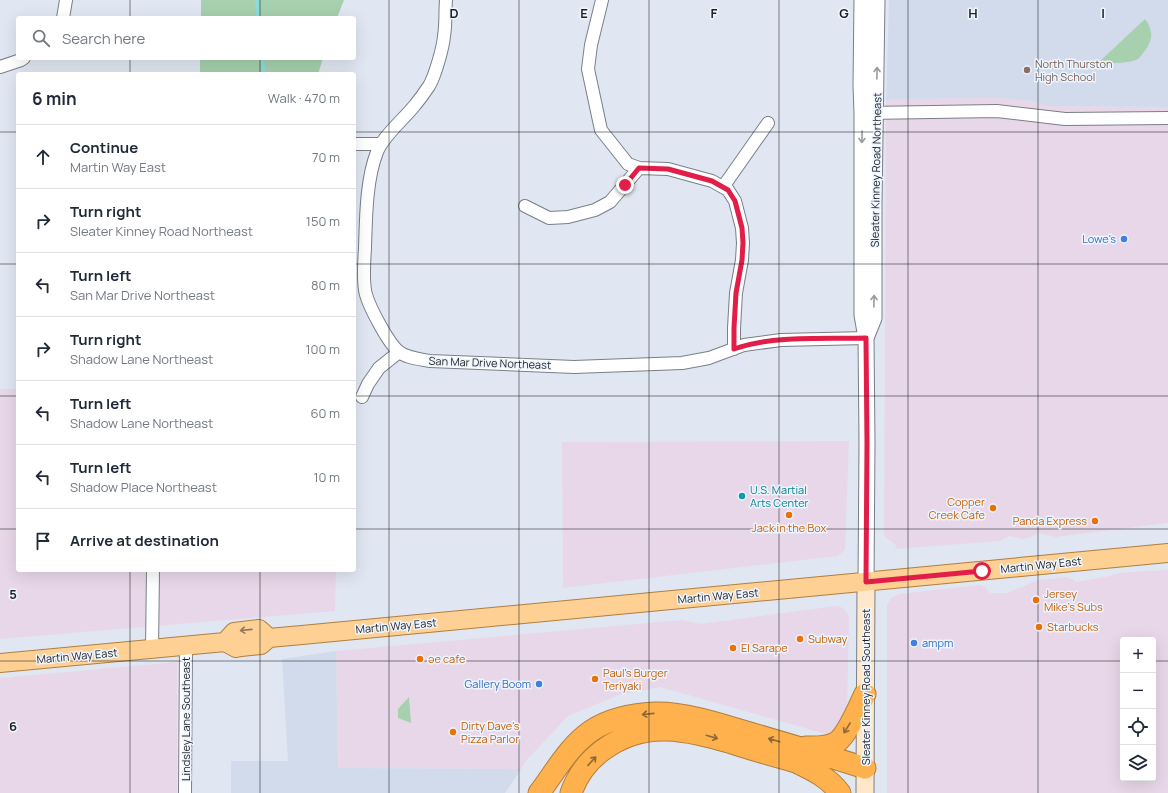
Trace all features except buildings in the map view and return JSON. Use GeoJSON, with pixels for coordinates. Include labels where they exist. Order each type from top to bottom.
{"type":"FeatureCollection","features":[{"type":"Feature","properties":{"kind":"highway"},"geometry":{"type":"LineString","coordinates":[[800,747],[823,747],[837,742],[850,725],[865,694]]}},
{"type":"Feature","properties":{"kind":"highway"},"geometry":{"type":"LineString","coordinates":[[539,793],[581,738],[603,725],[626,716],[656,713],[687,716],[718,724],[800,747],[865,768]]}},
{"type":"Feature","properties":{"kind":"highway"},"geometry":{"type":"LineString","coordinates":[[571,793],[579,776],[599,752],[612,743],[627,736],[643,731],[658,729],[702,735],[796,762],[827,779],[834,784],[840,793]]}},
{"type":"Feature","properties":{"kind":"main road","name":"Martin Way East"},"geometry":{"type":"LineString","coordinates":[[0,663],[225,642],[236,648],[261,645],[269,638],[1168,553]]}},
{"type":"Feature","properties":{"kind":"main road","name":"Sleater Kinney Road Southeast"},"geometry":{"type":"LineString","coordinates":[[865,793],[866,582]]}},
{"type":"Feature","properties":{"kind":"street"},"geometry":{"type":"LineString","coordinates":[[63,16],[66,0]]}},
{"type":"Feature","properties":{"kind":"street"},"geometry":{"type":"LineString","coordinates":[[362,397],[368,384],[379,368],[399,352],[377,320],[369,304],[365,291],[364,265],[366,214],[371,172],[377,151],[381,144],[412,109],[430,85],[444,36],[446,0]]}},
{"type":"Feature","properties":{"kind":"street"},"geometry":{"type":"LineString","coordinates":[[602,0],[590,45],[588,69],[601,130],[628,164],[639,168],[668,169],[712,181],[728,190],[735,201],[742,228],[742,260],[736,300],[734,349]]}},
{"type":"Feature","properties":{"kind":"street","name":"Sleater Kinney Road Northeast"},"geometry":{"type":"LineString","coordinates":[[862,0],[860,85],[869,113]]}},
{"type":"Feature","properties":{"kind":"street","name":"Sleater Kinney Road Northeast"},"geometry":{"type":"LineString","coordinates":[[866,582],[866,338],[862,315],[869,113],[878,0]]}},
{"type":"Feature","properties":{"kind":"street"},"geometry":{"type":"LineString","coordinates":[[0,67],[21,60]]}},
{"type":"Feature","properties":{"kind":"street"},"geometry":{"type":"LineString","coordinates":[[869,113],[997,111],[1065,119],[1168,118]]}},
{"type":"Feature","properties":{"kind":"street"},"geometry":{"type":"LineString","coordinates":[[723,187],[768,123]]}},
{"type":"Feature","properties":{"kind":"street"},"geometry":{"type":"LineString","coordinates":[[356,144],[381,144]]}},
{"type":"Feature","properties":{"kind":"street"},"geometry":{"type":"LineString","coordinates":[[525,206],[549,218],[568,217],[596,210],[610,202],[639,168]]}},
{"type":"Feature","properties":{"kind":"street","name":"San Mar Drive Northeast"},"geometry":{"type":"LineString","coordinates":[[399,352],[415,359],[430,361],[574,367],[682,363],[709,358],[744,345],[781,340],[866,338]]}},
{"type":"Feature","properties":{"kind":"street"},"geometry":{"type":"LineString","coordinates":[[152,649],[153,572]]}},
{"type":"Feature","properties":{"kind":"street","name":"Lindsley Lane Southeast"},"geometry":{"type":"LineString","coordinates":[[186,646],[186,793]]}},
{"type":"Feature","properties":{"kind":"shaded area","name":"North Thurston High School"},"geometry":{"type":"Polygon","coordinates":[[[889,0],[1168,0],[1168,107],[1048,106],[1032,101],[1001,98],[889,99],[886,102],[889,0]]]}},
{"type":"Feature","properties":{"kind":"shaded area"},"geometry":{"type":"Polygon","coordinates":[[[1001,98],[1032,101],[1048,106],[1168,107],[1168,523],[1056,537],[1038,533],[1030,538],[1022,539],[1009,536],[1000,541],[895,549],[896,545],[884,536],[886,102],[889,99],[1001,98]]]}},
{"type":"Feature","properties":{"kind":"shaded area"},"geometry":{"type":"Polygon","coordinates":[[[0,389],[16,389],[16,572],[336,572],[335,611],[0,639],[0,389]]]}},
{"type":"Feature","properties":{"kind":"shaded area"},"geometry":{"type":"Polygon","coordinates":[[[849,441],[845,550],[837,556],[563,588],[562,442],[849,441]]]}},
{"type":"Feature","properties":{"kind":"shaded area"},"geometry":{"type":"Polygon","coordinates":[[[1168,570],[1168,793],[887,793],[887,605],[891,598],[899,594],[980,585],[985,587],[990,593],[1007,593],[1038,580],[1066,577],[1076,582],[1119,573],[1168,570]]]}},
{"type":"Feature","properties":{"kind":"shaded area"},"geometry":{"type":"Polygon","coordinates":[[[836,606],[845,610],[849,616],[847,713],[833,736],[660,687],[619,695],[568,716],[525,762],[521,769],[338,768],[336,651],[682,620],[701,624],[836,606]]]}},
{"type":"Feature","properties":{"kind":"shaded area"},"geometry":{"type":"Polygon","coordinates":[[[336,651],[338,768],[521,769],[505,793],[231,793],[231,761],[288,761],[282,659],[336,651]]]}},
{"type":"Feature","properties":{"kind":"shaded area"},"geometry":{"type":"Polygon","coordinates":[[[177,662],[177,793],[0,793],[0,678],[177,662]]]}},
{"type":"Feature","properties":{"kind":"green space"},"geometry":{"type":"Polygon","coordinates":[[[201,0],[344,0],[338,16],[201,16],[201,0]]]}},
{"type":"Feature","properties":{"kind":"green space"},"geometry":{"type":"Polygon","coordinates":[[[1145,19],[1150,28],[1151,36],[1149,45],[1139,58],[1122,63],[1099,62],[1145,19]]]}},
{"type":"Feature","properties":{"kind":"green space"},"geometry":{"type":"Polygon","coordinates":[[[200,60],[322,60],[319,72],[200,72],[200,60]]]}},
{"type":"Feature","properties":{"kind":"green space"},"geometry":{"type":"Polygon","coordinates":[[[409,697],[411,723],[398,718],[398,709],[409,697]]]}},
{"type":"Feature","properties":{"kind":"waterway"},"geometry":{"type":"LineString","coordinates":[[257,0],[258,16]]}},
{"type":"Feature","properties":{"kind":"waterway"},"geometry":{"type":"LineString","coordinates":[[262,60],[264,72]]}},
{"type":"Feature","properties":{"kind":"place","name":"North Thurston High School"},"geometry":{"type":"Point","coordinates":[1027,70]}},
{"type":"Feature","properties":{"kind":"place","name":"Lowe's"},"geometry":{"type":"Point","coordinates":[1124,239]}},
{"type":"Feature","properties":{"kind":"place","name":"U.S. Martial Arts Center"},"geometry":{"type":"Point","coordinates":[742,496]}},
{"type":"Feature","properties":{"kind":"place","name":"Copper Creek Cafe"},"geometry":{"type":"Point","coordinates":[993,508]}},
{"type":"Feature","properties":{"kind":"place","name":"Jack in the Box"},"geometry":{"type":"Point","coordinates":[789,515]}},
{"type":"Feature","properties":{"kind":"place","name":"Panda Express"},"geometry":{"type":"Point","coordinates":[1095,521]}},
{"type":"Feature","properties":{"kind":"place","name":"Jersey Mike's Subs"},"geometry":{"type":"Point","coordinates":[1036,600]}},
{"type":"Feature","properties":{"kind":"place","name":"Starbucks"},"geometry":{"type":"Point","coordinates":[1039,627]}},
{"type":"Feature","properties":{"kind":"place","name":"Subway"},"geometry":{"type":"Point","coordinates":[800,639]}},
{"type":"Feature","properties":{"kind":"place","name":"ampm"},"geometry":{"type":"Point","coordinates":[914,643]}},
{"type":"Feature","properties":{"kind":"place","name":"El Sarape"},"geometry":{"type":"Point","coordinates":[733,648]}},
{"type":"Feature","properties":{"kind":"place","name":"əe cafe"},"geometry":{"type":"Point","coordinates":[420,659]}},
{"type":"Feature","properties":{"kind":"place","name":"Paul's Burger Teriyaki"},"geometry":{"type":"Point","coordinates":[595,679]}},
{"type":"Feature","properties":{"kind":"place","name":"Gallery Boom"},"geometry":{"type":"Point","coordinates":[539,684]}},
{"type":"Feature","properties":{"kind":"place","name":"Dirty Dave's Pizza Parlor"},"geometry":{"type":"Point","coordinates":[453,732]}},
{"type":"Feature","properties":{"kind":"route"},"geometry":{"type":"LineString","coordinates":[[625,185],[639,168],[668,169],[712,181],[728,190],[735,201],[742,228],[743,243],[742,260],[736,293],[734,349],[744,345],[781,340],[866,338],[866,582],[982,571]]}}]}
